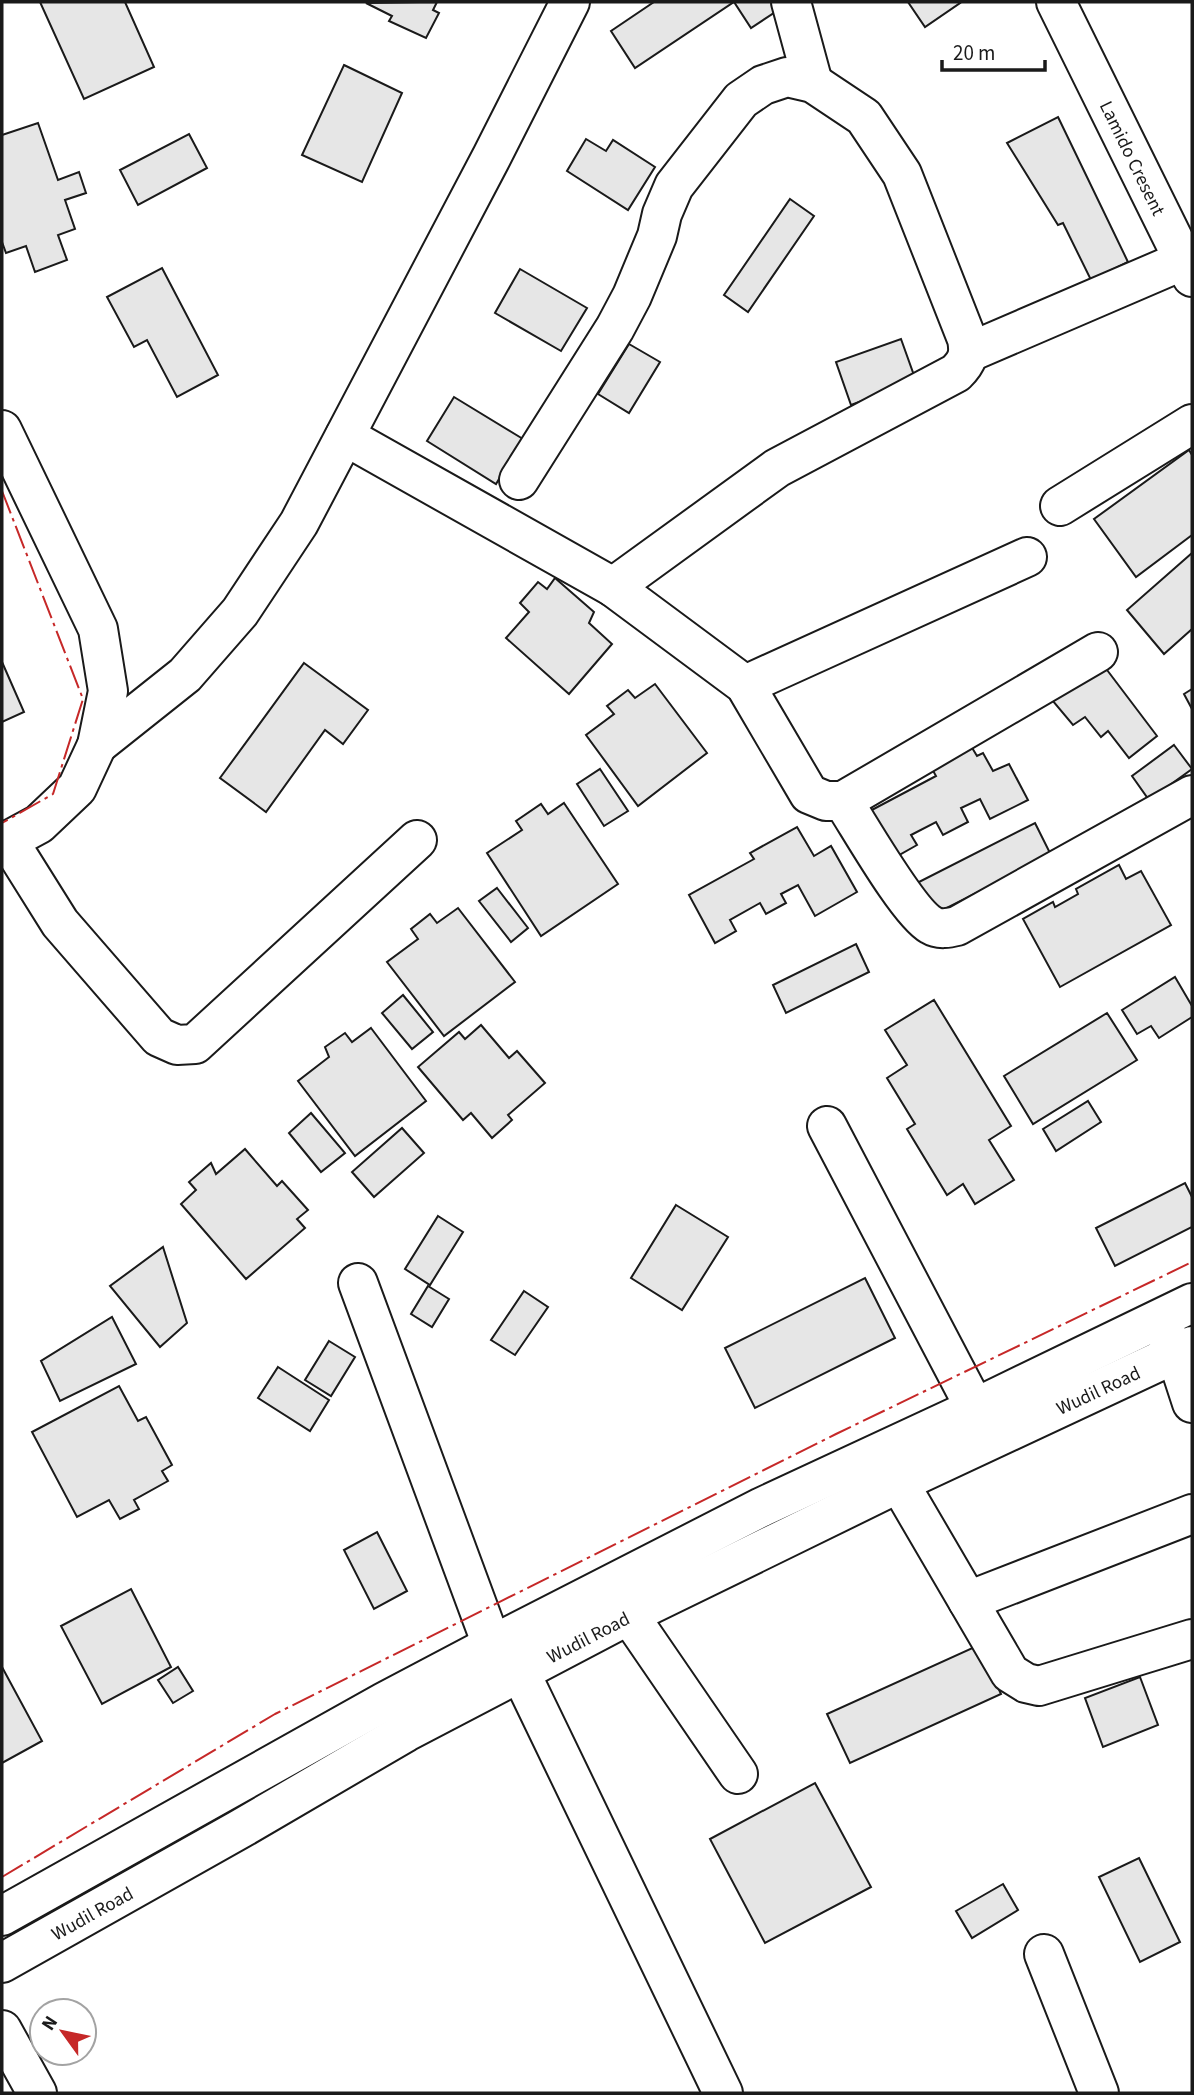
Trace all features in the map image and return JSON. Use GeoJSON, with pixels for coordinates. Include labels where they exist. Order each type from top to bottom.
{"type":"FeatureCollection","features":[{"type":"Feature","properties":{"kind":"street"},"geometry":{"type":"LineString","coordinates":[[97,745],[185,675],[240,612],[299,523],[570,2]]}},
{"type":"Feature","properties":{"kind":"street"},"geometry":{"type":"LineString","coordinates":[[791,2],[814,83]]}},
{"type":"Feature","properties":{"kind":"street","name":"Lamido Cresent"},"geometry":{"type":"LineString","coordinates":[[1056,2],[1188,269]]}},
{"type":"Feature","properties":{"kind":"street"},"geometry":{"type":"LineString","coordinates":[[519,480],[615,328],[632,296],[674,186],[741,100],[763,85],[787,77],[814,83],[864,117],[902,174],[967,339],[970,352],[966,363],[956,373],[777,468],[613,587]]}},
{"type":"Feature","properties":{"kind":"street"},"geometry":{"type":"LineString","coordinates":[[970,352],[1188,269]]}},
{"type":"Feature","properties":{"kind":"street"},"geometry":{"type":"LineString","coordinates":[[1060,506],[1192,424]]}},
{"type":"Feature","properties":{"kind":"street"},"geometry":{"type":"LineString","coordinates":[[2,429],[98,629],[108,691],[97,745],[77,788],[39,824],[5,842],[60,923],[159,1037],[177,1045],[195,1044],[417,840]]}},
{"type":"Feature","properties":{"kind":"street"},"geometry":{"type":"LineString","coordinates":[[345,436],[613,587],[744,685],[809,794],[826,801],[843,801],[1098,652]]}},
{"type":"Feature","properties":{"kind":"street"},"geometry":{"type":"LineString","coordinates":[[744,685],[1027,557]]}},
{"type":"Feature","properties":{"kind":"street"},"geometry":{"type":"LineString","coordinates":[[843,801],[914,911],[932,926],[947,929],[957,926],[1192,795]]}},
{"type":"Feature","properties":{"kind":"street"},"geometry":{"type":"LineString","coordinates":[[827,1126],[975,1408]]}},
{"type":"Feature","properties":{"kind":"street"},"geometry":{"type":"LineString","coordinates":[[358,1283],[492,1645]]}},
{"type":"Feature","properties":{"kind":"street"},"geometry":{"type":"LineString","coordinates":[[1175,1311],[1192,1403]]}},
{"type":"Feature","properties":{"kind":"street","name":"Wudil Road"},"geometry":{"type":"LineString","coordinates":[[2,1916],[384,1702],[492,1645],[762,1507],[1175,1311]]}},
{"type":"Feature","properties":{"kind":"street","name":"Wudil Road"},"geometry":{"type":"LineString","coordinates":[[2,1964],[406,1732],[629,1615],[899,1483],[1184,1350]]}},
{"type":"Feature","properties":{"kind":"street"},"geometry":{"type":"LineString","coordinates":[[899,1483],[1010,1673],[1026,1684],[1039,1686],[1192,1639]]}},
{"type":"Feature","properties":{"kind":"street"},"geometry":{"type":"LineString","coordinates":[[968,1601],[1192,1514]]}},
{"type":"Feature","properties":{"kind":"street"},"geometry":{"type":"LineString","coordinates":[[629,1615],[738,1774]]}},
{"type":"Feature","properties":{"kind":"street"},"geometry":{"type":"LineString","coordinates":[[520,1672],[723,2093]]}},
{"type":"Feature","properties":{"kind":"street"},"geometry":{"type":"LineString","coordinates":[[1044,1954],[1099,2093]]}},
{"type":"Feature","properties":{"kind":"street"},"geometry":{"type":"LineString","coordinates":[[2,2030],[37,2093]]}},
{"type":"Feature","properties":{"kind":"building"},"geometry":{"type":"Polygon","coordinates":[[[40,2],[125,2],[154,67],[84,99],[40,2]]]}},
{"type":"Feature","properties":{"kind":"building"},"geometry":{"type":"Polygon","coordinates":[[[437,2],[433,10],[439,13],[426,38],[389,21],[392,16],[366,3],[437,2]]]}},
{"type":"Feature","properties":{"kind":"building"},"geometry":{"type":"Polygon","coordinates":[[[654,2],[734,2],[635,68],[611,31],[654,2]]]}},
{"type":"Feature","properties":{"kind":"building"},"geometry":{"type":"Polygon","coordinates":[[[734,2],[784,2],[786,5],[751,28],[734,2]]]}},
{"type":"Feature","properties":{"kind":"building"},"geometry":{"type":"Polygon","coordinates":[[[908,2],[959,2],[960,3],[925,27],[908,2]]]}},
{"type":"Feature","properties":{"kind":"building"},"geometry":{"type":"Polygon","coordinates":[[[344,65],[402,93],[362,182],[302,155],[344,65]]]}},
{"type":"Feature","properties":{"kind":"building"},"geometry":{"type":"Polygon","coordinates":[[[1058,117],[1128,262],[1091,280],[1063,223],[1058,225],[1007,143],[1058,117]]]}},
{"type":"Feature","properties":{"kind":"building"},"geometry":{"type":"Polygon","coordinates":[[[38,123],[58,180],[79,172],[86,193],[65,200],[75,229],[58,235],[67,260],[35,272],[26,246],[6,253],[2,242],[2,135],[38,123]]]}},
{"type":"Feature","properties":{"kind":"building"},"geometry":{"type":"Polygon","coordinates":[[[189,134],[207,168],[138,205],[120,170],[189,134]]]}},
{"type":"Feature","properties":{"kind":"building"},"geometry":{"type":"Polygon","coordinates":[[[586,139],[606,151],[613,140],[655,167],[628,210],[567,171],[586,139]]]}},
{"type":"Feature","properties":{"kind":"building"},"geometry":{"type":"Polygon","coordinates":[[[790,199],[814,216],[748,312],[724,295],[790,199]]]}},
{"type":"Feature","properties":{"kind":"building"},"geometry":{"type":"Polygon","coordinates":[[[162,268],[218,375],[177,397],[147,340],[134,347],[107,297],[162,268]]]}},
{"type":"Feature","properties":{"kind":"building"},"geometry":{"type":"Polygon","coordinates":[[[520,269],[587,308],[561,351],[495,313],[520,269]]]}},
{"type":"Feature","properties":{"kind":"building"},"geometry":{"type":"Polygon","coordinates":[[[901,339],[916,381],[851,405],[836,362],[901,339]]]}},
{"type":"Feature","properties":{"kind":"building"},"geometry":{"type":"Polygon","coordinates":[[[629,344],[660,362],[629,413],[598,394],[629,344]]]}},
{"type":"Feature","properties":{"kind":"building"},"geometry":{"type":"Polygon","coordinates":[[[454,397],[523,439],[496,484],[427,441],[454,397]]]}},
{"type":"Feature","properties":{"kind":"building"},"geometry":{"type":"Polygon","coordinates":[[[1189,450],[1192,455],[1192,535],[1136,577],[1094,519],[1189,450]]]}},
{"type":"Feature","properties":{"kind":"building"},"geometry":{"type":"Polygon","coordinates":[[[1192,553],[1192,629],[1164,654],[1127,610],[1192,553]]]}},
{"type":"Feature","properties":{"kind":"building"},"geometry":{"type":"Polygon","coordinates":[[[555,578],[594,612],[589,623],[612,644],[569,694],[506,638],[529,612],[520,603],[538,582],[547,589],[555,578]]]}},
{"type":"Feature","properties":{"kind":"building"},"geometry":{"type":"Polygon","coordinates":[[[2,662],[24,712],[2,722],[2,662]]]}},
{"type":"Feature","properties":{"kind":"building"},"geometry":{"type":"Polygon","coordinates":[[[1101,662],[1157,736],[1129,758],[1108,731],[1101,737],[1085,717],[1073,725],[1052,700],[1101,662]]]}},
{"type":"Feature","properties":{"kind":"building"},"geometry":{"type":"Polygon","coordinates":[[[304,663],[368,710],[343,744],[325,730],[266,812],[220,778],[304,663]]]}},
{"type":"Feature","properties":{"kind":"building"},"geometry":{"type":"Polygon","coordinates":[[[655,684],[707,753],[638,806],[586,735],[614,714],[607,706],[628,690],[635,698],[655,684]]]}},
{"type":"Feature","properties":{"kind":"building"},"geometry":{"type":"Polygon","coordinates":[[[1192,689],[1192,709],[1184,694],[1192,689]]]}},
{"type":"Feature","properties":{"kind":"building"},"geometry":{"type":"Polygon","coordinates":[[[1174,745],[1192,769],[1149,800],[1132,776],[1174,745]]]}},
{"type":"Feature","properties":{"kind":"building"},"geometry":{"type":"Polygon","coordinates":[[[971,746],[977,756],[983,753],[993,771],[1009,764],[1028,800],[990,819],[980,799],[961,808],[968,822],[943,835],[936,822],[911,835],[917,845],[892,859],[868,812],[936,776],[931,767],[971,746]]]}},
{"type":"Feature","properties":{"kind":"building"},"geometry":{"type":"Polygon","coordinates":[[[600,769],[628,811],[604,826],[577,784],[600,769]]]}},
{"type":"Feature","properties":{"kind":"building"},"geometry":{"type":"Polygon","coordinates":[[[564,803],[618,884],[541,936],[487,853],[522,830],[516,821],[541,804],[548,814],[564,803]]]}},
{"type":"Feature","properties":{"kind":"building"},"geometry":{"type":"Polygon","coordinates":[[[1035,823],[1051,855],[931,916],[915,884],[1035,823]]]}},
{"type":"Feature","properties":{"kind":"building"},"geometry":{"type":"Polygon","coordinates":[[[797,827],[814,856],[831,846],[857,892],[815,916],[798,885],[781,894],[786,903],[766,914],[760,903],[730,920],[736,931],[715,943],[689,895],[754,859],[750,853],[797,827]]]}},
{"type":"Feature","properties":{"kind":"building"},"geometry":{"type":"Polygon","coordinates":[[[1119,865],[1126,879],[1141,871],[1171,925],[1060,987],[1023,919],[1053,902],[1055,907],[1078,894],[1076,889],[1119,865]]]}},
{"type":"Feature","properties":{"kind":"building"},"geometry":{"type":"Polygon","coordinates":[[[497,888],[528,928],[511,942],[479,901],[497,888]]]}},
{"type":"Feature","properties":{"kind":"building"},"geometry":{"type":"Polygon","coordinates":[[[458,908],[515,982],[444,1036],[387,962],[418,939],[411,929],[430,914],[437,923],[458,908]]]}},
{"type":"Feature","properties":{"kind":"building"},"geometry":{"type":"Polygon","coordinates":[[[856,944],[869,972],[786,1013],[773,985],[856,944]]]}},
{"type":"Feature","properties":{"kind":"building"},"geometry":{"type":"Polygon","coordinates":[[[1175,977],[1192,1006],[1192,1017],[1159,1038],[1151,1026],[1137,1034],[1122,1010],[1175,977]]]}},
{"type":"Feature","properties":{"kind":"building"},"geometry":{"type":"Polygon","coordinates":[[[403,995],[433,1032],[412,1049],[382,1013],[403,995]]]}},
{"type":"Feature","properties":{"kind":"building"},"geometry":{"type":"Polygon","coordinates":[[[934,1000],[1011,1126],[989,1140],[1014,1180],[975,1204],[963,1184],[947,1195],[907,1129],[915,1124],[887,1078],[907,1065],[885,1030],[934,1000]]]}},
{"type":"Feature","properties":{"kind":"building"},"geometry":{"type":"Polygon","coordinates":[[[1107,1013],[1137,1060],[1033,1124],[1004,1076],[1107,1013]]]}},
{"type":"Feature","properties":{"kind":"building"},"geometry":{"type":"Polygon","coordinates":[[[481,1025],[509,1058],[517,1051],[545,1083],[508,1115],[512,1120],[492,1138],[471,1113],[463,1120],[418,1067],[459,1032],[465,1039],[481,1025]]]}},
{"type":"Feature","properties":{"kind":"building"},"geometry":{"type":"Polygon","coordinates":[[[371,1028],[426,1101],[355,1156],[298,1081],[329,1057],[325,1047],[345,1033],[352,1042],[371,1028]]]}},
{"type":"Feature","properties":{"kind":"building"},"geometry":{"type":"Polygon","coordinates":[[[1088,1101],[1101,1122],[1056,1151],[1043,1129],[1088,1101]]]}},
{"type":"Feature","properties":{"kind":"building"},"geometry":{"type":"Polygon","coordinates":[[[311,1113],[345,1153],[321,1172],[289,1133],[311,1113]]]}},
{"type":"Feature","properties":{"kind":"building"},"geometry":{"type":"Polygon","coordinates":[[[402,1128],[424,1153],[374,1197],[352,1172],[402,1128]]]}},
{"type":"Feature","properties":{"kind":"building"},"geometry":{"type":"Polygon","coordinates":[[[245,1149],[277,1186],[282,1181],[308,1210],[297,1219],[305,1228],[246,1279],[181,1204],[196,1190],[189,1182],[211,1163],[216,1174],[245,1149]]]}},
{"type":"Feature","properties":{"kind":"building"},"geometry":{"type":"Polygon","coordinates":[[[1185,1183],[1192,1197],[1192,1227],[1115,1266],[1096,1228],[1185,1183]]]}},
{"type":"Feature","properties":{"kind":"building"},"geometry":{"type":"Polygon","coordinates":[[[676,1205],[728,1237],[682,1310],[631,1278],[676,1205]]]}},
{"type":"Feature","properties":{"kind":"building"},"geometry":{"type":"Polygon","coordinates":[[[438,1216],[463,1232],[430,1285],[405,1269],[438,1216]]]}},
{"type":"Feature","properties":{"kind":"building"},"geometry":{"type":"Polygon","coordinates":[[[163,1247],[187,1323],[160,1347],[110,1286],[163,1247]]]}},
{"type":"Feature","properties":{"kind":"building"},"geometry":{"type":"Polygon","coordinates":[[[865,1278],[895,1338],[755,1408],[725,1348],[865,1278]]]}},
{"type":"Feature","properties":{"kind":"building"},"geometry":{"type":"Polygon","coordinates":[[[428,1286],[449,1299],[432,1327],[411,1314],[428,1286]]]}},
{"type":"Feature","properties":{"kind":"building"},"geometry":{"type":"Polygon","coordinates":[[[524,1291],[548,1307],[515,1355],[491,1340],[524,1291]]]}},
{"type":"Feature","properties":{"kind":"building"},"geometry":{"type":"Polygon","coordinates":[[[112,1317],[136,1364],[60,1401],[41,1361],[112,1317]]]}},
{"type":"Feature","properties":{"kind":"building"},"geometry":{"type":"Polygon","coordinates":[[[329,1341],[355,1357],[331,1396],[305,1380],[329,1341]]]}},
{"type":"Feature","properties":{"kind":"building"},"geometry":{"type":"Polygon","coordinates":[[[278,1367],[329,1400],[310,1431],[258,1398],[278,1367]]]}},
{"type":"Feature","properties":{"kind":"building"},"geometry":{"type":"Polygon","coordinates":[[[119,1386],[138,1421],[146,1417],[172,1465],[162,1471],[168,1481],[134,1500],[139,1509],[120,1519],[109,1500],[77,1517],[32,1432],[119,1386]]]}},
{"type":"Feature","properties":{"kind":"building"},"geometry":{"type":"Polygon","coordinates":[[[377,1532],[407,1591],[374,1609],[344,1550],[377,1532]]]}},
{"type":"Feature","properties":{"kind":"building"},"geometry":{"type":"Polygon","coordinates":[[[131,1589],[171,1667],[102,1704],[61,1626],[131,1589]]]}},
{"type":"Feature","properties":{"kind":"building"},"geometry":{"type":"Polygon","coordinates":[[[979,1645],[1001,1694],[850,1763],[827,1714],[979,1645]]]}},
{"type":"Feature","properties":{"kind":"building"},"geometry":{"type":"Polygon","coordinates":[[[2,1667],[42,1741],[2,1763],[2,1667]]]}},
{"type":"Feature","properties":{"kind":"building"},"geometry":{"type":"Polygon","coordinates":[[[178,1667],[193,1691],[173,1703],[158,1680],[178,1667]]]}},
{"type":"Feature","properties":{"kind":"building"},"geometry":{"type":"Polygon","coordinates":[[[1140,1677],[1158,1725],[1103,1747],[1085,1698],[1140,1677]]]}},
{"type":"Feature","properties":{"kind":"building"},"geometry":{"type":"Polygon","coordinates":[[[815,1783],[871,1887],[765,1943],[710,1839],[815,1783]]]}},
{"type":"Feature","properties":{"kind":"building"},"geometry":{"type":"Polygon","coordinates":[[[1139,1858],[1180,1942],[1140,1962],[1099,1877],[1139,1858]]]}},
{"type":"Feature","properties":{"kind":"building"},"geometry":{"type":"Polygon","coordinates":[[[1003,1884],[1018,1910],[972,1938],[956,1911],[1003,1884]]]}},
{"type":"Feature","properties":{"kind":"power"},"geometry":{"type":"LineString","coordinates":[[2,491],[83,699],[53,794],[2,823]]}},
{"type":"Feature","properties":{"kind":"power"},"geometry":{"type":"LineString","coordinates":[[2,1877],[275,1714],[836,1434],[1192,1262]]}}]}
